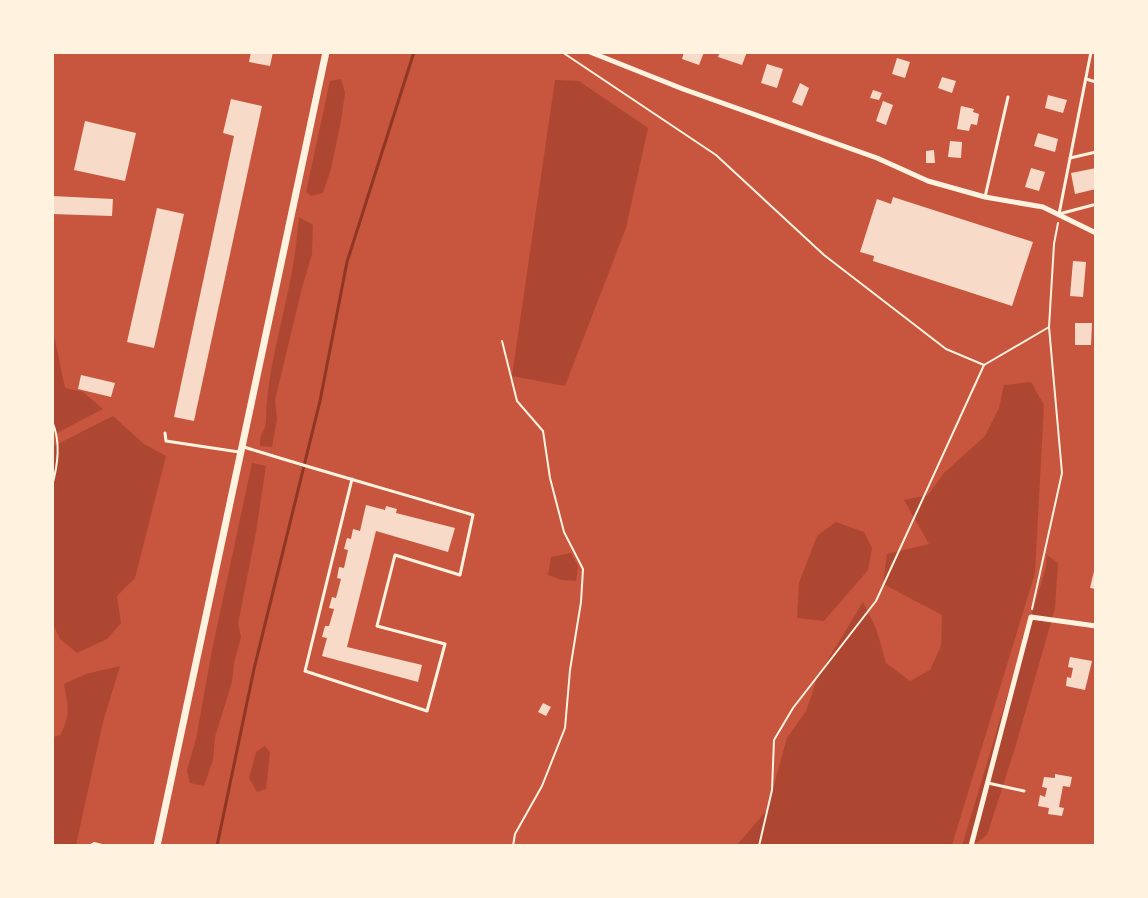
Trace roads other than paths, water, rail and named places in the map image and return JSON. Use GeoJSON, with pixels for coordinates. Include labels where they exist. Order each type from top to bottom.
{"type":"FeatureCollection","features":[{"type":"Feature","properties":{"kind":"street"},"geometry":{"type":"LineString","coordinates":[[157,846],[326,52]]}},
{"type":"Feature","properties":{"kind":"street"},"geometry":{"type":"LineString","coordinates":[[590,52],[683,89],[877,158],[928,181],[985,197],[1039,206],[1095,233]]}},
{"type":"Feature","properties":{"kind":"street"},"geometry":{"type":"LineString","coordinates":[[971,846],[1030,617],[1095,626]]}},
{"type":"Feature","properties":{"kind":"lane"},"geometry":{"type":"LineString","coordinates":[[1091,52],[1059,214],[1095,205]]}},
{"type":"Feature","properties":{"kind":"lane"},"geometry":{"type":"LineString","coordinates":[[1086,79],[1095,82]]}},
{"type":"Feature","properties":{"kind":"lane"},"geometry":{"type":"LineString","coordinates":[[985,197],[1008,97]]}},
{"type":"Feature","properties":{"kind":"lane"},"geometry":{"type":"LineString","coordinates":[[1070,158],[1095,152]]}},
{"type":"Feature","properties":{"kind":"lane"},"geometry":{"type":"LineString","coordinates":[[165,433],[166,441],[242,450],[352,479],[473,515],[460,575],[395,555],[377,626],[445,644],[427,711],[305,671],[352,479]]}},
{"type":"Feature","properties":{"kind":"lane"},"geometry":{"type":"LineString","coordinates":[[988,783],[1024,791]]}},
{"type":"Feature","properties":{"kind":"waterway"},"geometry":{"type":"LineString","coordinates":[[217,846],[254,669],[320,401],[347,262],[414,52]]}}]}
